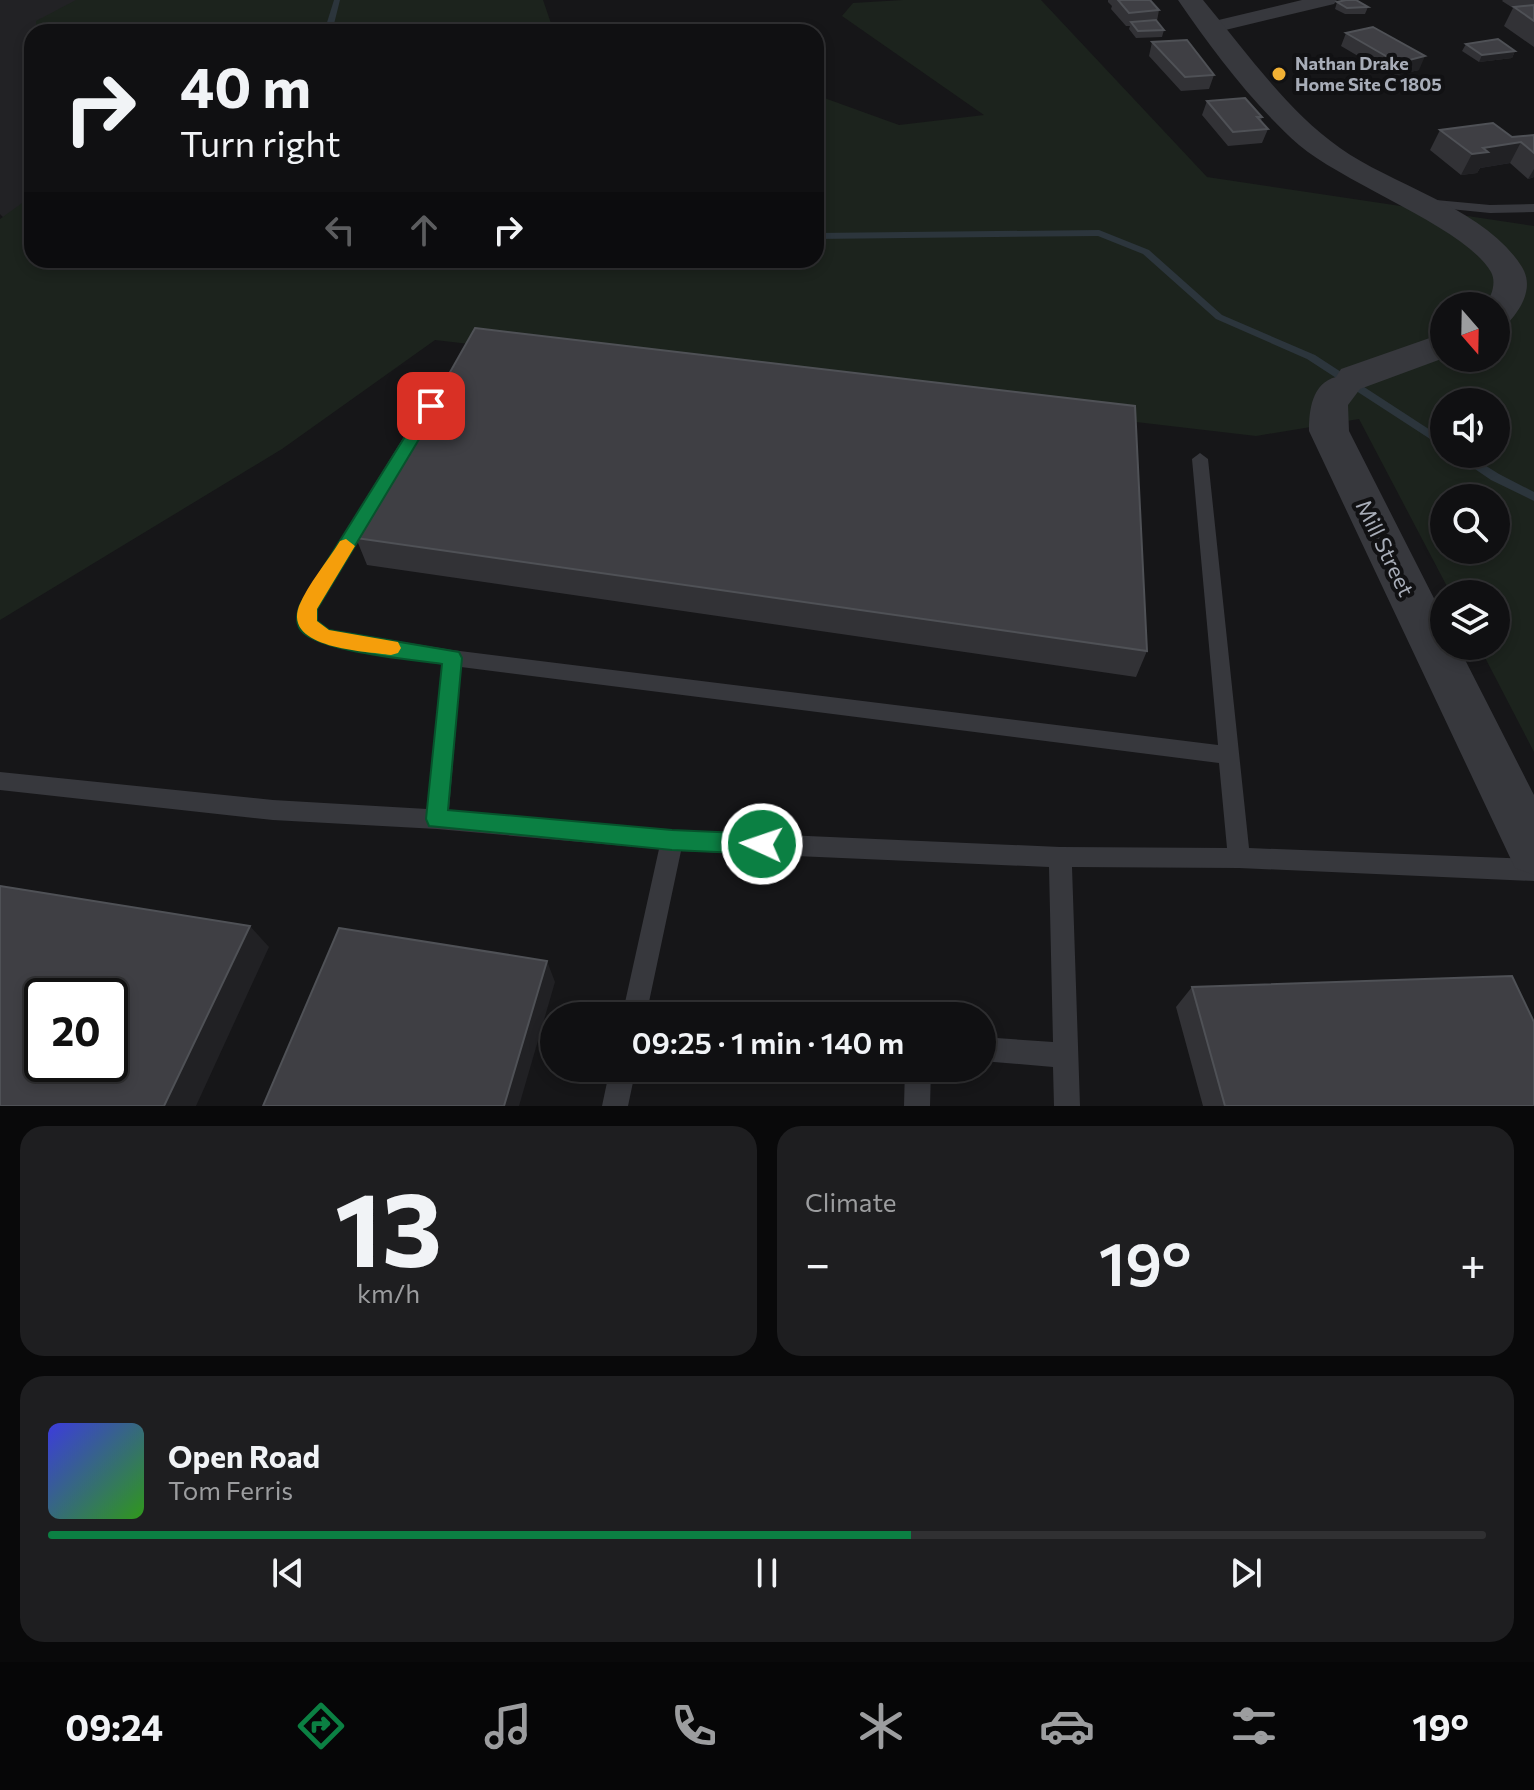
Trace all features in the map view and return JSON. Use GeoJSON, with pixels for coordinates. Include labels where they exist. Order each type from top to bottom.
{"type":"FeatureCollection","features":[{"type":"Feature","properties":{"kind":"street"},"geometry":{"type":"LineString","coordinates":[[1190,0],[1276,105],[1307,135],[1330,154],[1396,194],[1416,202],[1486,248],[1509,273],[1510,292]]}},
{"type":"Feature","properties":{"kind":"street"},"geometry":{"type":"LineString","coordinates":[[1213,27],[1327,0]]}},
{"type":"Feature","properties":{"kind":"street","name":"Mill Street"},"geometry":{"type":"LineString","coordinates":[[1430,351],[1348,383],[1329,404],[1329,431],[1534,850]]}},
{"type":"Feature","properties":{"kind":"lane"},"geometry":{"type":"LineString","coordinates":[[1416,202],[1490,209],[1534,208]]}},
{"type":"Feature","properties":{"kind":"lane"},"geometry":{"type":"LineString","coordinates":[[447,381],[308,608],[307,625],[324,637],[452,658],[1228,755]]}},
{"type":"Feature","properties":{"kind":"lane"},"geometry":{"type":"LineString","coordinates":[[1200,459],[1239,858]]}},
{"type":"Feature","properties":{"kind":"lane"},"geometry":{"type":"LineString","coordinates":[[437,819],[452,658]]}},
{"type":"Feature","properties":{"kind":"lane"},"geometry":{"type":"LineString","coordinates":[[0,781],[273,810],[437,819],[672,840],[1060,857],[1239,858],[1534,870]]}},
{"type":"Feature","properties":{"kind":"lane"},"geometry":{"type":"LineString","coordinates":[[637,1002],[672,840]]}},
{"type":"Feature","properties":{"kind":"lane"},"geometry":{"type":"LineString","coordinates":[[1060,857],[1067,1106]]}},
{"type":"Feature","properties":{"kind":"lane"},"geometry":{"type":"LineString","coordinates":[[996,1050],[1066,1056]]}},
{"type":"Feature","properties":{"kind":"lane"},"geometry":{"type":"LineString","coordinates":[[615,1106],[620,1082]]}},
{"type":"Feature","properties":{"kind":"lane"},"geometry":{"type":"LineString","coordinates":[[917,1106],[918,1082]]}},
{"type":"Feature","properties":{"kind":"shaded area"},"geometry":{"type":"Polygon","coordinates":[[[0,0],[264,0],[242,24],[24,24],[24,240],[0,214],[0,0]]]}},
{"type":"Feature","properties":{"kind":"shaded area"},"geometry":{"type":"Polygon","coordinates":[[[76,0],[543,0],[551,24],[36,24],[36,21],[76,0]]]}},
{"type":"Feature","properties":{"kind":"shaded area"},"geometry":{"type":"Polygon","coordinates":[[[1041,0],[1207,177],[1534,226],[1534,752],[1486,660],[1510,660],[1510,580],[1444,580],[1435,564],[1510,564],[1510,484],[1430,484],[1430,554],[1359,419],[1256,436],[435,340],[282,449],[0,620],[0,219],[24,202],[24,268],[824,268],[824,98],[899,125],[984,115],[842,16],[853,3],[1041,0]]]}},
{"type":"Feature","properties":{"kind":"building"},"geometry":{"type":"Polygon","coordinates":[[[1118,0],[1150,0],[1159,10],[1129,13],[1118,0]]]}},
{"type":"Feature","properties":{"kind":"building"},"geometry":{"type":"Polygon","coordinates":[[[1356,0],[1368,7],[1347,8],[1337,2],[1356,0]]]}},
{"type":"Feature","properties":{"kind":"building"},"geometry":{"type":"Polygon","coordinates":[[[1534,5],[1534,21],[1514,7],[1534,5]]]}},
{"type":"Feature","properties":{"kind":"building"},"geometry":{"type":"Polygon","coordinates":[[[1156,20],[1164,30],[1138,31],[1131,22],[1156,20]]]}},
{"type":"Feature","properties":{"kind":"building"},"geometry":{"type":"Polygon","coordinates":[[[1373,27],[1425,56],[1398,63],[1346,33],[1373,27]]]}},
{"type":"Feature","properties":{"kind":"building"},"geometry":{"type":"Polygon","coordinates":[[[1498,39],[1515,51],[1482,55],[1466,44],[1498,39]]]}},
{"type":"Feature","properties":{"kind":"building"},"geometry":{"type":"Polygon","coordinates":[[[1187,40],[1214,75],[1185,77],[1152,42],[1187,40]]]}},
{"type":"Feature","properties":{"kind":"building"},"geometry":{"type":"Polygon","coordinates":[[[1245,98],[1268,129],[1233,132],[1207,101],[1245,98]]]}},
{"type":"Feature","properties":{"kind":"building"},"geometry":{"type":"Polygon","coordinates":[[[1493,123],[1512,137],[1534,135],[1534,153],[1521,142],[1483,148],[1488,152],[1472,154],[1440,130],[1493,123]]]}},
{"type":"Feature","properties":{"kind":"building"},"geometry":{"type":"Polygon","coordinates":[[[475,328],[1135,406],[1147,651],[356,538],[475,328]]]}},
{"type":"Feature","properties":{"kind":"building"},"geometry":{"type":"Polygon","coordinates":[[[0,886],[250,926],[164,1106],[0,1106],[0,886]]]}},
{"type":"Feature","properties":{"kind":"building"},"geometry":{"type":"Polygon","coordinates":[[[339,928],[547,961],[504,1106],[263,1106],[339,928]]]}},
{"type":"Feature","properties":{"kind":"building"},"geometry":{"type":"Polygon","coordinates":[[[1512,976],[1534,1022],[1534,1106],[1225,1106],[1192,987],[1512,976]]]}},
{"type":"Feature","properties":{"kind":"waterway"},"geometry":{"type":"LineString","coordinates":[[330,24],[337,0]]}},
{"type":"Feature","properties":{"kind":"waterway"},"geometry":{"type":"LineString","coordinates":[[824,236],[1099,233],[1146,252],[1219,317],[1311,357],[1430,435]]}},
{"type":"Feature","properties":{"kind":"waterway"},"geometry":{"type":"LineString","coordinates":[[1481,468],[1534,497]]}},
{"type":"Feature","properties":{"kind":"slow traffic"},"geometry":{"type":"LineString","coordinates":[[346,546],[308,608],[307,625],[324,637],[391,648]]}},
{"type":"Feature","properties":{"kind":"place","name":"Nathan Drake Home Site C 1805"},"geometry":{"type":"Point","coordinates":[1279,74]}},
{"type":"Feature","properties":{"kind":"route"},"geometry":{"type":"LineString","coordinates":[[431,406],[308,608],[307,625],[324,637],[452,658],[437,819],[672,840],[762,844]]}}]}
